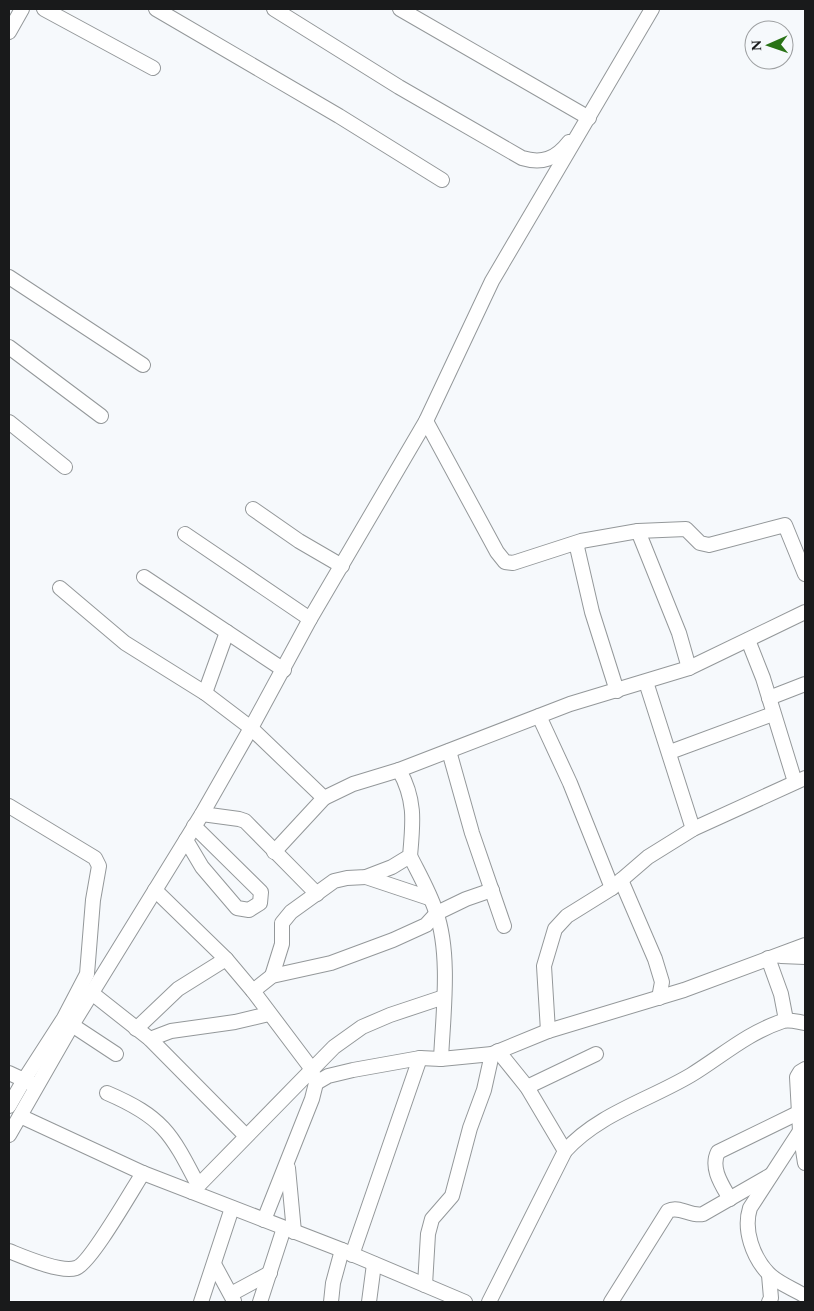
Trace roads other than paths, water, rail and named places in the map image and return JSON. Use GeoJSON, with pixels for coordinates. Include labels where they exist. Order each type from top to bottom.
{"type":"FeatureCollection","features":[{"type":"Feature","properties":{"kind":"street"},"geometry":{"type":"LineString","coordinates":[[9,32],[22,9]]}},
{"type":"Feature","properties":{"kind":"street"},"geometry":{"type":"LineString","coordinates":[[44,9],[153,68]]}},
{"type":"Feature","properties":{"kind":"street"},"geometry":{"type":"LineString","coordinates":[[156,9],[339,116],[442,180]]}},
{"type":"Feature","properties":{"kind":"street"},"geometry":{"type":"LineString","coordinates":[[274,9],[407,91],[522,158],[540,162],[559,152],[589,118]]}},
{"type":"Feature","properties":{"kind":"street"},"geometry":{"type":"LineString","coordinates":[[400,9],[589,118]]}},
{"type":"Feature","properties":{"kind":"street"},"geometry":{"type":"LineString","coordinates":[[9,1135],[72,1025],[93,994],[186,840],[251,728],[310,619],[426,421],[492,281],[652,9]]}},
{"type":"Feature","properties":{"kind":"street"},"geometry":{"type":"LineString","coordinates":[[9,277],[143,365]]}},
{"type":"Feature","properties":{"kind":"street"},"geometry":{"type":"LineString","coordinates":[[9,347],[101,416]]}},
{"type":"Feature","properties":{"kind":"street"},"geometry":{"type":"LineString","coordinates":[[426,421],[497,552],[505,562],[513,563],[579,543],[638,531],[686,529],[700,543],[709,545],[785,525],[805,574]]}},
{"type":"Feature","properties":{"kind":"street"},"geometry":{"type":"LineString","coordinates":[[9,422],[65,467]]}},
{"type":"Feature","properties":{"kind":"street"},"geometry":{"type":"LineString","coordinates":[[253,509],[299,542],[342,566]]}},
{"type":"Feature","properties":{"kind":"street"},"geometry":{"type":"LineString","coordinates":[[638,531],[675,623],[689,668]]}},
{"type":"Feature","properties":{"kind":"street"},"geometry":{"type":"LineString","coordinates":[[185,534],[310,619]]}},
{"type":"Feature","properties":{"kind":"street"},"geometry":{"type":"LineString","coordinates":[[579,543],[577,547],[592,612],[616,691]]}},
{"type":"Feature","properties":{"kind":"street"},"geometry":{"type":"LineString","coordinates":[[144,577],[284,670]]}},
{"type":"Feature","properties":{"kind":"street"},"geometry":{"type":"LineString","coordinates":[[60,588],[126,643],[205,692],[251,728],[324,798]]}},
{"type":"Feature","properties":{"kind":"street"},"geometry":{"type":"LineString","coordinates":[[274,852],[324,798],[353,784],[400,770],[539,716],[689,668],[805,612]]}},
{"type":"Feature","properties":{"kind":"street"},"geometry":{"type":"LineString","coordinates":[[205,692],[226,632]]}},
{"type":"Feature","properties":{"kind":"street"},"geometry":{"type":"LineString","coordinates":[[548,1031],[544,966],[555,929],[573,912],[617,884],[648,857],[693,829],[800,780],[773,714],[770,698],[748,640]]}},
{"type":"Feature","properties":{"kind":"street"},"geometry":{"type":"LineString","coordinates":[[646,682],[670,752],[693,829]]}},
{"type":"Feature","properties":{"kind":"street"},"geometry":{"type":"LineString","coordinates":[[770,698],[805,684]]}},
{"type":"Feature","properties":{"kind":"street"},"geometry":{"type":"LineString","coordinates":[[670,752],[773,714]]}},
{"type":"Feature","properties":{"kind":"street"},"geometry":{"type":"LineString","coordinates":[[539,716],[617,884],[655,959],[662,982],[659,998]]}},
{"type":"Feature","properties":{"kind":"street"},"geometry":{"type":"LineString","coordinates":[[449,751],[472,833],[504,926]]}},
{"type":"Feature","properties":{"kind":"street"},"geometry":{"type":"LineString","coordinates":[[400,770],[408,790],[414,822],[410,856],[437,913],[443,954],[444,997],[441,1059]]}},
{"type":"Feature","properties":{"kind":"street"},"geometry":{"type":"LineString","coordinates":[[9,806],[95,858],[99,866],[92,900],[87,974],[64,1018],[9,1106]]}},
{"type":"Feature","properties":{"kind":"street"},"geometry":{"type":"LineString","coordinates":[[198,820],[242,819],[317,894]]}},
{"type":"Feature","properties":{"kind":"street"},"geometry":{"type":"LineString","coordinates":[[186,840],[202,867],[236,908],[248,910],[260,902],[261,892],[198,820]]}},
{"type":"Feature","properties":{"kind":"street"},"geometry":{"type":"LineString","coordinates":[[272,976],[282,944],[282,923],[291,912],[334,881],[366,876],[392,867],[410,856]]}},
{"type":"Feature","properties":{"kind":"street"},"geometry":{"type":"LineString","coordinates":[[366,876],[429,898]]}},
{"type":"Feature","properties":{"kind":"street"},"geometry":{"type":"LineString","coordinates":[[155,890],[226,959],[253,991],[310,1068],[316,1083],[312,1099],[287,1165],[264,1220]]}},
{"type":"Feature","properties":{"kind":"street"},"geometry":{"type":"LineString","coordinates":[[253,991],[272,976],[331,963],[393,940],[426,925],[437,913],[466,899],[492,890]]}},
{"type":"Feature","properties":{"kind":"street"},"geometry":{"type":"LineString","coordinates":[[316,1083],[328,1076],[420,1058],[441,1059],[495,1052],[548,1031],[708,982],[805,945]]}},
{"type":"Feature","properties":{"kind":"street"},"geometry":{"type":"LineString","coordinates":[[768,958],[805,957]]}},
{"type":"Feature","properties":{"kind":"street"},"geometry":{"type":"LineString","coordinates":[[768,958],[781,994],[786,1020]]}},
{"type":"Feature","properties":{"kind":"street"},"geometry":{"type":"LineString","coordinates":[[136,1029],[178,989],[226,959]]}},
{"type":"Feature","properties":{"kind":"street"},"geometry":{"type":"LineString","coordinates":[[93,994],[150,1038],[246,1136]]}},
{"type":"Feature","properties":{"kind":"street"},"geometry":{"type":"LineString","coordinates":[[195,1188],[310,1068],[334,1046],[362,1027],[390,1015],[444,997]]}},
{"type":"Feature","properties":{"kind":"street"},"geometry":{"type":"LineString","coordinates":[[150,1038],[171,1031],[235,1022],[269,1014]]}},
{"type":"Feature","properties":{"kind":"street"},"geometry":{"type":"LineString","coordinates":[[489,1302],[565,1151],[576,1139],[594,1126],[692,1074],[740,1041],[786,1020],[805,1023]]}},
{"type":"Feature","properties":{"kind":"street"},"geometry":{"type":"LineString","coordinates":[[72,1025],[116,1054]]}},
{"type":"Feature","properties":{"kind":"street"},"geometry":{"type":"LineString","coordinates":[[495,1052],[514,1068],[527,1086],[565,1151]]}},
{"type":"Feature","properties":{"kind":"street"},"geometry":{"type":"LineString","coordinates":[[425,1285],[428,1234],[432,1220],[452,1196],[470,1128],[495,1052]]}},
{"type":"Feature","properties":{"kind":"street"},"geometry":{"type":"LineString","coordinates":[[527,1086],[596,1054]]}},
{"type":"Feature","properties":{"kind":"street"},"geometry":{"type":"LineString","coordinates":[[331,1302],[333,1283],[347,1252],[420,1058]]}},
{"type":"Feature","properties":{"kind":"street"},"geometry":{"type":"LineString","coordinates":[[805,1069],[797,1077],[801,1108],[800,1131],[805,1163]]}},
{"type":"Feature","properties":{"kind":"street"},"geometry":{"type":"LineString","coordinates":[[9,1073],[37,1087]]}},
{"type":"Feature","properties":{"kind":"street"},"geometry":{"type":"LineString","coordinates":[[107,1093],[134,1104],[163,1125],[179,1147],[195,1188]]}},
{"type":"Feature","properties":{"kind":"street"},"geometry":{"type":"LineString","coordinates":[[730,1199],[716,1172],[714,1163],[718,1152],[801,1108]]}},
{"type":"Feature","properties":{"kind":"street"},"geometry":{"type":"LineString","coordinates":[[20,1116],[143,1173],[195,1188],[232,1208],[347,1252],[465,1302]]}},
{"type":"Feature","properties":{"kind":"street"},"geometry":{"type":"LineString","coordinates":[[800,1131],[750,1208],[748,1217],[751,1244],[770,1275],[805,1296]]}},
{"type":"Feature","properties":{"kind":"street"},"geometry":{"type":"LineString","coordinates":[[260,1302],[289,1230],[287,1165]]}},
{"type":"Feature","properties":{"kind":"street"},"geometry":{"type":"LineString","coordinates":[[9,1251],[66,1269],[81,1266],[100,1241],[143,1173]]}},
{"type":"Feature","properties":{"kind":"street"},"geometry":{"type":"LineString","coordinates":[[611,1302],[668,1212],[674,1209],[698,1215],[771,1175]]}},
{"type":"Feature","properties":{"kind":"street"},"geometry":{"type":"LineString","coordinates":[[202,1302],[232,1208]]}},
{"type":"Feature","properties":{"kind":"street"},"geometry":{"type":"LineString","coordinates":[[214,1264],[233,1298],[270,1274]]}},
{"type":"Feature","properties":{"kind":"street"},"geometry":{"type":"LineString","coordinates":[[369,1302],[374,1264]]}},
{"type":"Feature","properties":{"kind":"street"},"geometry":{"type":"LineString","coordinates":[[770,1275],[770,1300]]}},
{"type":"Feature","properties":{"kind":"street"},"geometry":{"type":"LineString","coordinates":[[770,1300],[784,1284]]}}]}
